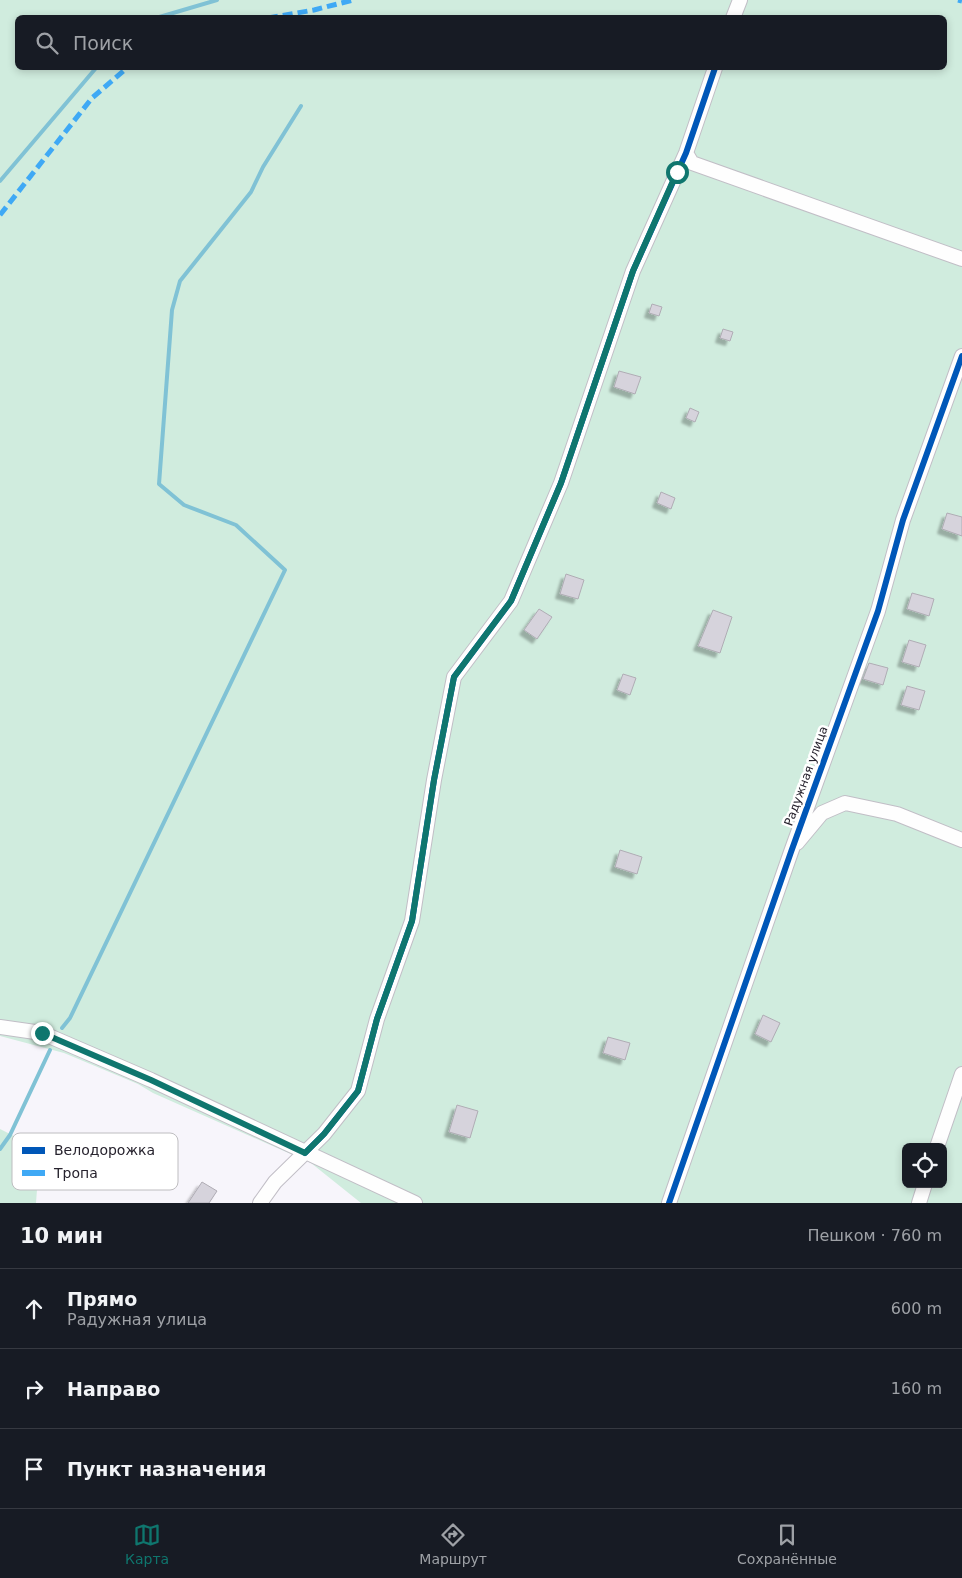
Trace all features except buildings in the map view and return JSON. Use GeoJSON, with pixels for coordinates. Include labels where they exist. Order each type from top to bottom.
{"type":"FeatureCollection","features":[{"type":"Feature","properties":{"kind":"street"},"geometry":{"type":"LineString","coordinates":[[734,15],[740,0]]}},
{"type":"Feature","properties":{"kind":"street"},"geometry":{"type":"LineString","coordinates":[[260,1203],[275,1182],[324,1134],[358,1091],[377,1019],[412,921],[434,780],[454,677],[511,601],[561,483],[633,271],[686,153],[713,70]]}},
{"type":"Feature","properties":{"kind":"street"},"geometry":{"type":"LineString","coordinates":[[686,153],[692,163],[962,259]]}},
{"type":"Feature","properties":{"kind":"street","name":"Радужная улица"},"geometry":{"type":"LineString","coordinates":[[669,1203],[791,852],[878,611],[903,520],[962,356]]}},
{"type":"Feature","properties":{"kind":"street"},"geometry":{"type":"LineString","coordinates":[[791,852],[822,812],[845,802],[897,814],[962,840]]}},
{"type":"Feature","properties":{"kind":"street"},"geometry":{"type":"LineString","coordinates":[[0,1027],[42,1033],[151,1080],[415,1203]]}},
{"type":"Feature","properties":{"kind":"street"},"geometry":{"type":"LineString","coordinates":[[938,1143],[962,1074]]}},
{"type":"Feature","properties":{"kind":"street"},"geometry":{"type":"LineString","coordinates":[[919,1203],[924,1188]]}},
{"type":"Feature","properties":{"kind":"green space"},"geometry":{"type":"Polygon","coordinates":[[[0,0],[962,0],[962,1203],[361,1203],[311,1163],[153,1093],[138,1084],[64,1053],[0,1036],[0,0]]]}},
{"type":"Feature","properties":{"kind":"green space"},"geometry":{"type":"Polygon","coordinates":[[[0,1129],[12,1135],[12,1190],[37,1190],[36,1203],[0,1203],[0,1129]]]}},
{"type":"Feature","properties":{"kind":"waterway"},"geometry":{"type":"LineString","coordinates":[[166,15],[217,0]]}},
{"type":"Feature","properties":{"kind":"waterway"},"geometry":{"type":"LineString","coordinates":[[0,181],[94,70]]}},
{"type":"Feature","properties":{"kind":"waterway"},"geometry":{"type":"LineString","coordinates":[[62,1028],[70,1018],[285,570],[236,525],[184,505],[159,484],[172,310],[180,281],[251,192],[263,167],[301,106]]}},
{"type":"Feature","properties":{"kind":"waterway"},"geometry":{"type":"LineString","coordinates":[[0,1149],[10,1135],[50,1050]]}},
{"type":"Feature","properties":{"kind":"marked path"},"geometry":{"type":"LineString","coordinates":[[285,15],[353,0]]}},
{"type":"Feature","properties":{"kind":"marked path"},"geometry":{"type":"LineString","coordinates":[[958,0],[962,1]]}},
{"type":"Feature","properties":{"kind":"marked path"},"geometry":{"type":"LineString","coordinates":[[0,215],[92,98],[125,70]]}},
{"type":"Feature","properties":{"kind":"cycle path"},"geometry":{"type":"LineString","coordinates":[[305,1153],[324,1134],[358,1091],[377,1019],[412,921],[434,780],[454,677],[511,601],[561,483],[633,271],[686,153],[714,70]]}},
{"type":"Feature","properties":{"kind":"cycle path"},"geometry":{"type":"LineString","coordinates":[[669,1203],[791,852],[878,611],[903,520],[962,356]]}},
{"type":"Feature","properties":{"kind":"route"},"geometry":{"type":"LineString","coordinates":[[42,1033],[151,1080],[305,1153],[324,1134],[358,1091],[377,1019],[412,921],[434,780],[454,677],[511,601],[561,483],[633,271],[677,172]]}}]}
